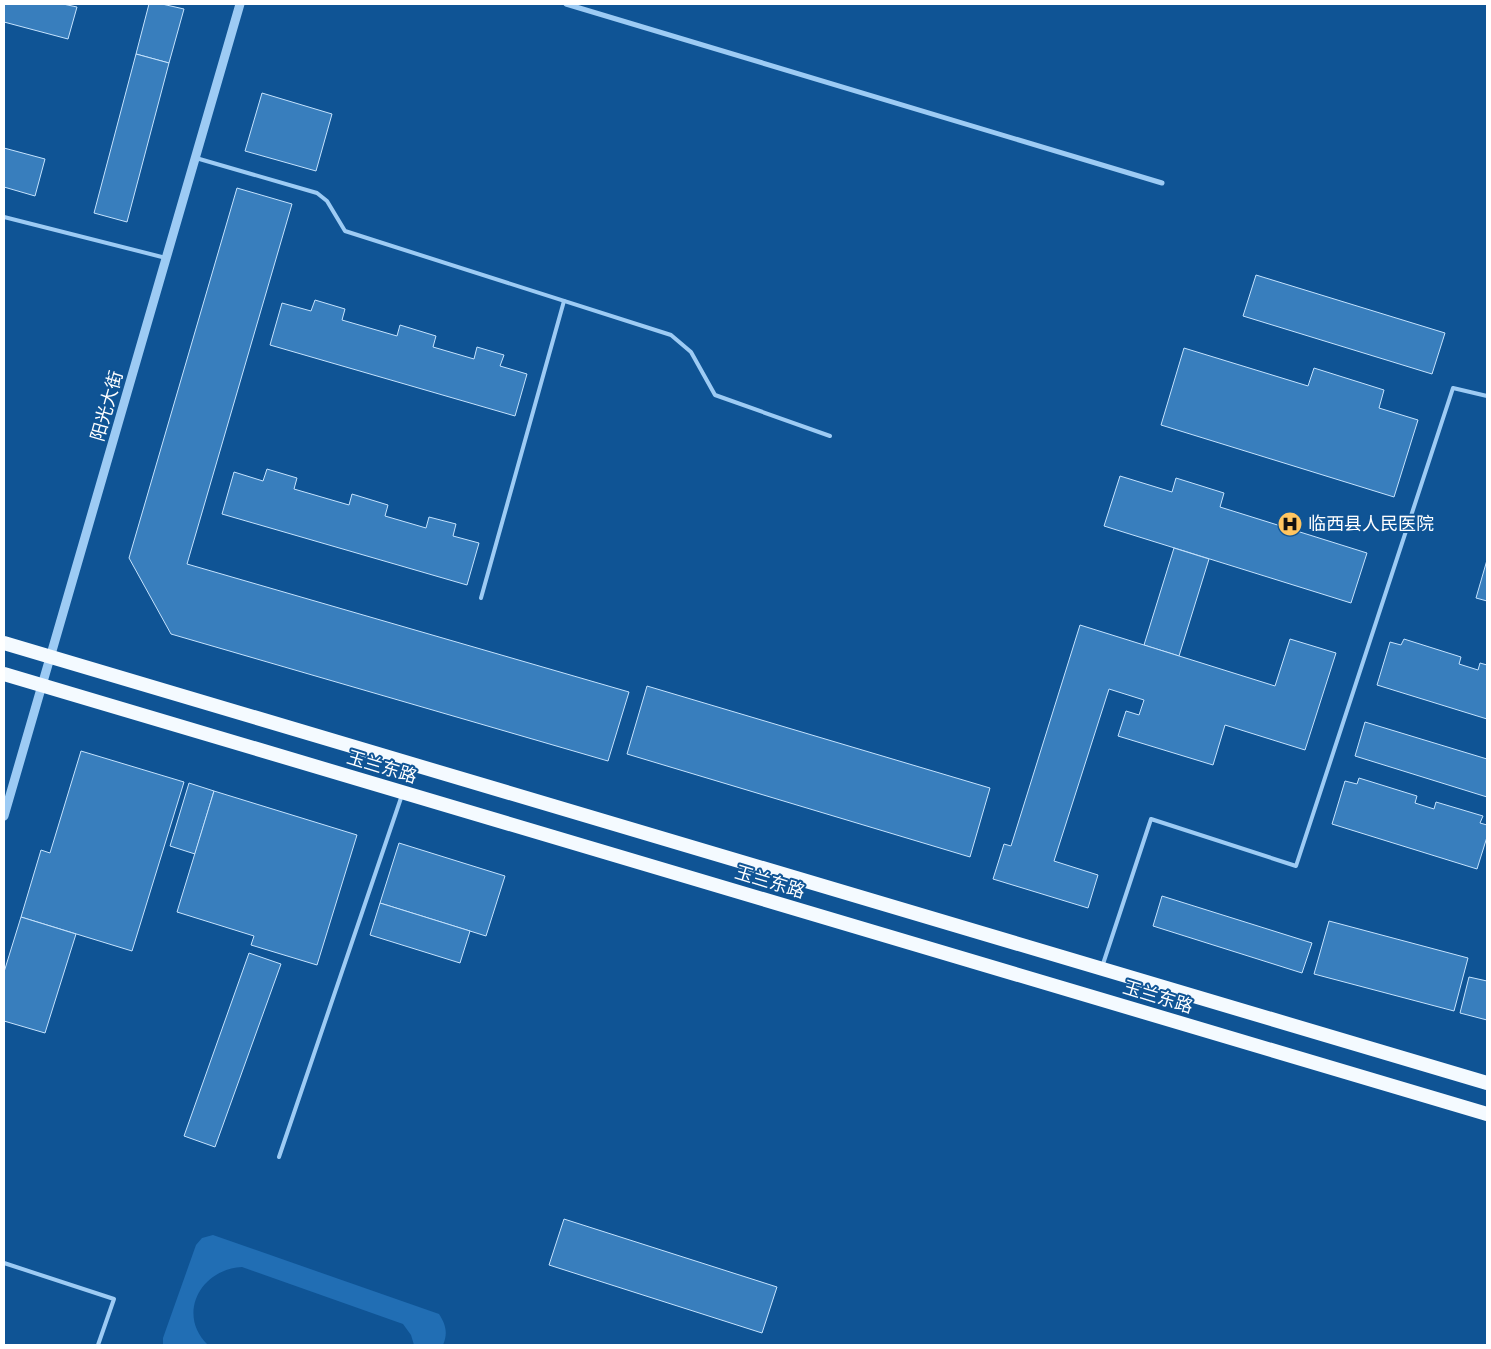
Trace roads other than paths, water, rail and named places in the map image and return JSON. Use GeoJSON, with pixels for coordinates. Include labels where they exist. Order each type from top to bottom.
{"type":"FeatureCollection","features":[{"type":"Feature","properties":{"kind":"highway","name":"玉兰东路"},"geometry":{"type":"LineString","coordinates":[[4,643],[1487,1083]]}},
{"type":"Feature","properties":{"kind":"highway","name":"玉兰东路"},"geometry":{"type":"LineString","coordinates":[[4,674],[1487,1114]]}},
{"type":"Feature","properties":{"kind":"street","name":"阳光大街"},"geometry":{"type":"LineString","coordinates":[[4,816],[240,4]]}},
{"type":"Feature","properties":{"kind":"street"},"geometry":{"type":"LineString","coordinates":[[566,4],[1162,183]]}},
{"type":"Feature","properties":{"kind":"lane"},"geometry":{"type":"LineString","coordinates":[[196,158],[318,193],[327,201],[345,231],[671,335],[691,352],[715,395],[830,436]]}},
{"type":"Feature","properties":{"kind":"lane"},"geometry":{"type":"LineString","coordinates":[[4,216],[166,258]]}},
{"type":"Feature","properties":{"kind":"lane"},"geometry":{"type":"LineString","coordinates":[[481,598],[564,301]]}},
{"type":"Feature","properties":{"kind":"lane"},"geometry":{"type":"LineString","coordinates":[[1102,969],[1151,819],[1296,866],[1453,388],[1487,396]]}},
{"type":"Feature","properties":{"kind":"lane"},"geometry":{"type":"LineString","coordinates":[[279,1157],[403,793]]}},
{"type":"Feature","properties":{"kind":"lane"},"geometry":{"type":"LineString","coordinates":[[4,1263],[114,1299],[98,1345]]}},
{"type":"Feature","properties":{"kind":"place","name":"临西县人民医院"},"geometry":{"type":"Point","coordinates":[1290,524]}}]}
